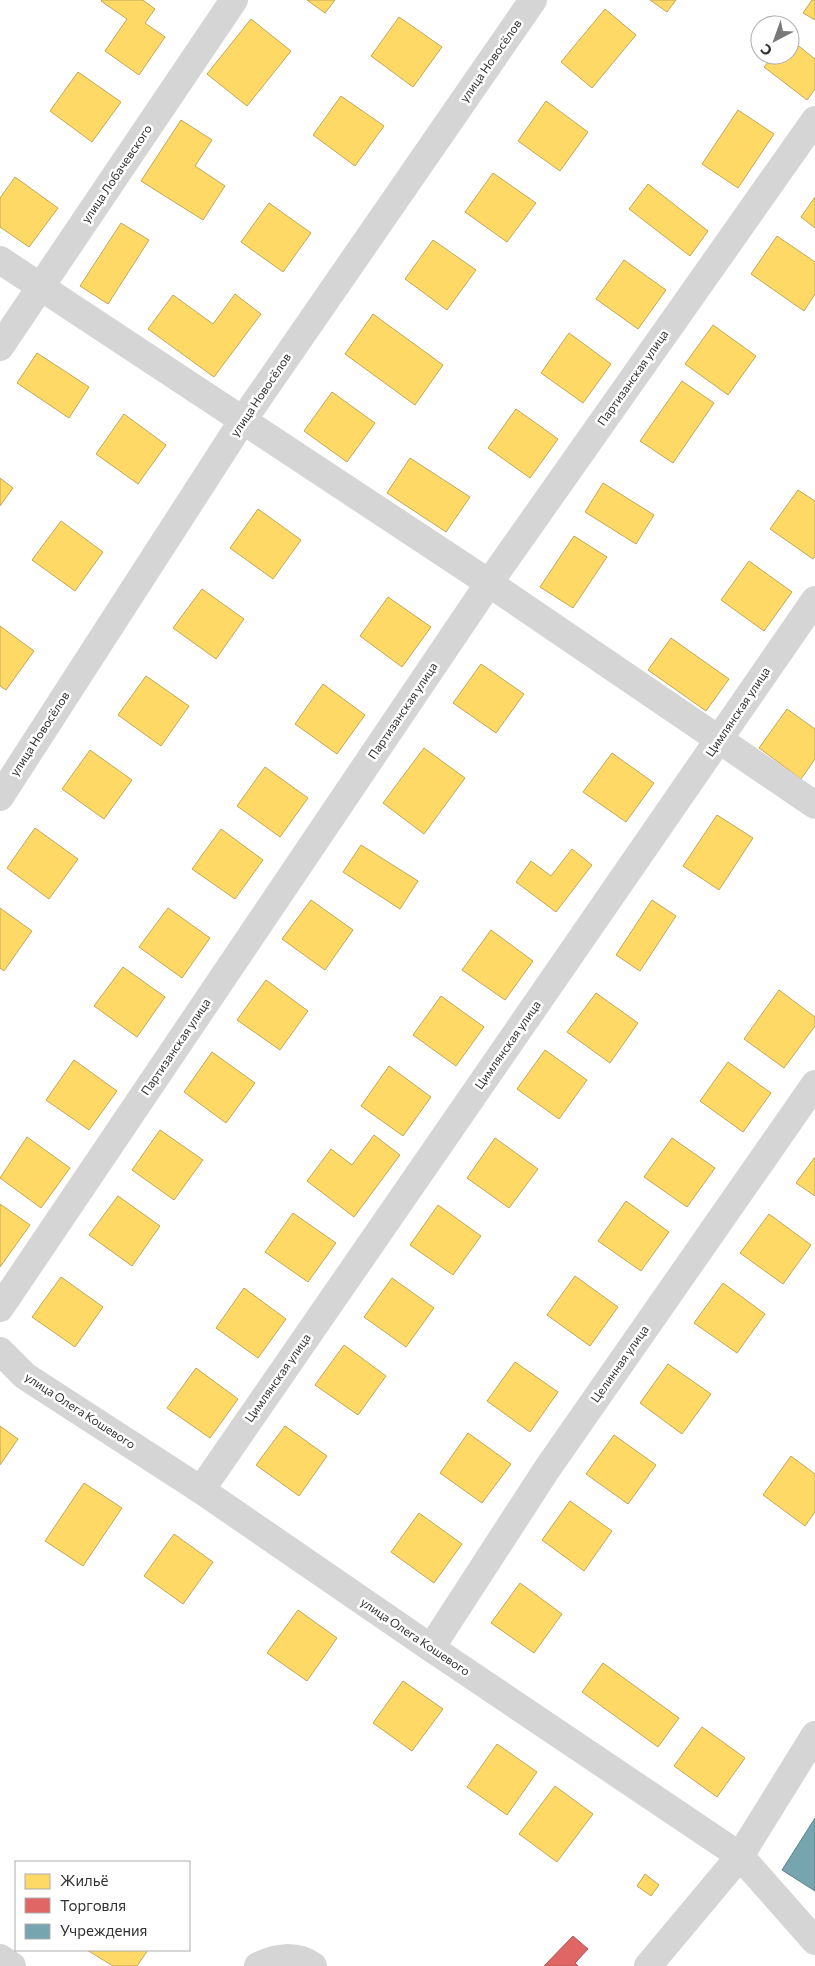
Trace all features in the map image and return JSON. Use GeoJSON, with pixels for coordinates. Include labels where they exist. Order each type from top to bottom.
{"type":"FeatureCollection","features":[{"type":"Feature","properties":{"kind":"street","name":"улица Лобачевского"},"geometry":{"type":"LineString","coordinates":[[0,347],[234,0]]}},
{"type":"Feature","properties":{"kind":"street","name":"улица Новосёлов"},"geometry":{"type":"LineString","coordinates":[[0,797],[243,420],[533,0]]}},
{"type":"Feature","properties":{"kind":"street","name":"Партизанская улица"},"geometry":{"type":"LineString","coordinates":[[0,1308],[489,583],[815,120]]}},
{"type":"Feature","properties":{"kind":"street"},"geometry":{"type":"LineString","coordinates":[[0,260],[489,583],[815,805]]}},
{"type":"Feature","properties":{"kind":"street","name":"Цимлянская улица"},"geometry":{"type":"LineString","coordinates":[[200,1490],[815,600]]}},
{"type":"Feature","properties":{"kind":"street","name":"Целинная улица"},"geometry":{"type":"LineString","coordinates":[[431,1648],[547,1469],[815,1084]]}},
{"type":"Feature","properties":{"kind":"street","name":"улица Олега Кошевого"},"geometry":{"type":"LineString","coordinates":[[0,1351],[25,1376],[200,1490],[740,1856],[815,1941]]}},
{"type":"Feature","properties":{"kind":"street"},"geometry":{"type":"LineString","coordinates":[[648,1966],[740,1856],[815,1735]]}},
{"type":"Feature","properties":{"kind":"street"},"geometry":{"type":"LineString","coordinates":[[258,1966],[283,1957],[304,1960],[313,1966]]}},
{"type":"Feature","properties":{"kind":"street"},"geometry":{"type":"LineString","coordinates":[[0,1958],[12,1966]]}},
{"type":"Feature","properties":{"kind":"building: Жильё"},"geometry":{"type":"Polygon","coordinates":[[[102,0],[143,0],[155,9],[145,23],[165,37],[139,75],[105,51],[127,19],[102,0]]]}},
{"type":"Feature","properties":{"kind":"building: Жильё"},"geometry":{"type":"Polygon","coordinates":[[[307,0],[335,0],[325,13],[307,0]]]}},
{"type":"Feature","properties":{"kind":"building: Жильё"},"geometry":{"type":"Polygon","coordinates":[[[650,0],[676,0],[667,12],[650,0]]]}},
{"type":"Feature","properties":{"kind":"building: Жильё"},"geometry":{"type":"Polygon","coordinates":[[[812,0],[815,0],[815,20],[803,13],[812,0]]]}},
{"type":"Feature","properties":{"kind":"building: Жильё"},"geometry":{"type":"Polygon","coordinates":[[[605,9],[636,35],[592,88],[561,62],[605,9]]]}},
{"type":"Feature","properties":{"kind":"building: Жильё"},"geometry":{"type":"Polygon","coordinates":[[[399,17],[442,47],[413,87],[371,56],[399,17]]]}},
{"type":"Feature","properties":{"kind":"building: Жильё"},"geometry":{"type":"Polygon","coordinates":[[[251,19],[291,51],[247,106],[207,74],[251,19]]]}},
{"type":"Feature","properties":{"kind":"building: Жильё"},"geometry":{"type":"Polygon","coordinates":[[[800,47],[815,59],[815,89],[807,100],[764,67],[766,65],[800,65],[800,47]]]}},
{"type":"Feature","properties":{"kind":"building: Жильё"},"geometry":{"type":"Polygon","coordinates":[[[78,72],[121,102],[92,142],[50,111],[78,72]]]}},
{"type":"Feature","properties":{"kind":"building: Жильё"},"geometry":{"type":"Polygon","coordinates":[[[341,96],[384,126],[355,166],[313,135],[341,96]]]}},
{"type":"Feature","properties":{"kind":"building: Жильё"},"geometry":{"type":"Polygon","coordinates":[[[546,101],[588,132],[560,171],[518,141],[546,101]]]}},
{"type":"Feature","properties":{"kind":"building: Жильё"},"geometry":{"type":"Polygon","coordinates":[[[738,110],[774,134],[738,188],[702,164],[738,110]]]}},
{"type":"Feature","properties":{"kind":"building: Жильё"},"geometry":{"type":"Polygon","coordinates":[[[181,120],[212,140],[195,166],[225,186],[203,220],[141,181],[181,120]]]}},
{"type":"Feature","properties":{"kind":"building: Жильё"},"geometry":{"type":"Polygon","coordinates":[[[493,173],[536,203],[507,242],[465,212],[493,173]]]}},
{"type":"Feature","properties":{"kind":"building: Жильё"},"geometry":{"type":"Polygon","coordinates":[[[15,177],[58,208],[29,247],[0,227],[0,198],[15,177]]]}},
{"type":"Feature","properties":{"kind":"building: Жильё"},"geometry":{"type":"Polygon","coordinates":[[[648,184],[708,231],[690,256],[629,209],[648,184]]]}},
{"type":"Feature","properties":{"kind":"building: Жильё"},"geometry":{"type":"Polygon","coordinates":[[[815,197],[815,228],[801,217],[815,197]]]}},
{"type":"Feature","properties":{"kind":"building: Жильё"},"geometry":{"type":"Polygon","coordinates":[[[269,203],[311,233],[283,272],[241,242],[269,203]]]}},
{"type":"Feature","properties":{"kind":"building: Жильё"},"geometry":{"type":"Polygon","coordinates":[[[121,223],[149,240],[108,304],[80,286],[121,223]]]}},
{"type":"Feature","properties":{"kind":"building: Жильё"},"geometry":{"type":"Polygon","coordinates":[[[777,236],[815,262],[815,294],[804,311],[751,274],[777,236]]]}},
{"type":"Feature","properties":{"kind":"building: Жильё"},"geometry":{"type":"Polygon","coordinates":[[[433,240],[476,270],[447,310],[405,279],[433,240]]]}},
{"type":"Feature","properties":{"kind":"building: Жильё"},"geometry":{"type":"Polygon","coordinates":[[[624,260],[666,290],[638,329],[596,299],[624,260]]]}},
{"type":"Feature","properties":{"kind":"building: Жильё"},"geometry":{"type":"Polygon","coordinates":[[[235,294],[261,314],[214,377],[148,329],[173,295],[213,324],[235,294]]]}},
{"type":"Feature","properties":{"kind":"building: Жильё"},"geometry":{"type":"Polygon","coordinates":[[[373,314],[443,365],[415,405],[345,354],[373,314]]]}},
{"type":"Feature","properties":{"kind":"building: Жильё"},"geometry":{"type":"Polygon","coordinates":[[[713,325],[756,356],[728,395],[685,364],[713,325]]]}},
{"type":"Feature","properties":{"kind":"building: Жильё"},"geometry":{"type":"Polygon","coordinates":[[[569,333],[611,364],[583,403],[541,373],[569,333]]]}},
{"type":"Feature","properties":{"kind":"building: Жильё"},"geometry":{"type":"Polygon","coordinates":[[[37,353],[89,387],[69,418],[17,383],[37,353]]]}},
{"type":"Feature","properties":{"kind":"building: Жильё"},"geometry":{"type":"Polygon","coordinates":[[[682,381],[714,403],[673,463],[640,441],[682,381]]]}},
{"type":"Feature","properties":{"kind":"building: Жильё"},"geometry":{"type":"Polygon","coordinates":[[[332,392],[375,423],[347,462],[304,431],[332,392]]]}},
{"type":"Feature","properties":{"kind":"building: Жильё"},"geometry":{"type":"Polygon","coordinates":[[[516,409],[558,439],[530,478],[488,448],[516,409]]]}},
{"type":"Feature","properties":{"kind":"building: Жильё"},"geometry":{"type":"Polygon","coordinates":[[[124,414],[166,445],[138,484],[96,454],[124,414]]]}},
{"type":"Feature","properties":{"kind":"building: Жильё"},"geometry":{"type":"Polygon","coordinates":[[[410,458],[470,497],[446,532],[387,493],[410,458]]]}},
{"type":"Feature","properties":{"kind":"building: Жильё"},"geometry":{"type":"Polygon","coordinates":[[[0,478],[13,488],[0,506],[0,478]]]}},
{"type":"Feature","properties":{"kind":"building: Жильё"},"geometry":{"type":"Polygon","coordinates":[[[603,483],[654,515],[636,544],[585,512],[603,483]]]}},
{"type":"Feature","properties":{"kind":"building: Жильё"},"geometry":{"type":"Polygon","coordinates":[[[798,490],[815,501],[815,556],[813,559],[770,529],[798,490]]]}},
{"type":"Feature","properties":{"kind":"building: Жильё"},"geometry":{"type":"Polygon","coordinates":[[[258,509],[301,540],[273,579],[230,548],[258,509]]]}},
{"type":"Feature","properties":{"kind":"building: Жильё"},"geometry":{"type":"Polygon","coordinates":[[[61,521],[103,552],[75,591],[32,560],[61,521]]]}},
{"type":"Feature","properties":{"kind":"building: Жильё"},"geometry":{"type":"Polygon","coordinates":[[[574,536],[607,557],[573,608],[540,587],[574,536]]]}},
{"type":"Feature","properties":{"kind":"building: Жильё"},"geometry":{"type":"Polygon","coordinates":[[[749,561],[792,592],[764,631],[721,600],[749,561]]]}},
{"type":"Feature","properties":{"kind":"building: Жильё"},"geometry":{"type":"Polygon","coordinates":[[[202,589],[244,619],[216,659],[173,628],[202,589]]]}},
{"type":"Feature","properties":{"kind":"building: Жильё"},"geometry":{"type":"Polygon","coordinates":[[[388,597],[431,627],[402,667],[360,636],[388,597]]]}},
{"type":"Feature","properties":{"kind":"building: Жильё"},"geometry":{"type":"Polygon","coordinates":[[[0,626],[34,651],[6,690],[0,686],[0,626]]]}},
{"type":"Feature","properties":{"kind":"building: Жильё"},"geometry":{"type":"Polygon","coordinates":[[[671,638],[729,679],[706,711],[648,670],[671,638]]]}},
{"type":"Feature","properties":{"kind":"building: Жильё"},"geometry":{"type":"Polygon","coordinates":[[[481,664],[524,694],[496,733],[453,703],[481,664]]]}},
{"type":"Feature","properties":{"kind":"building: Жильё"},"geometry":{"type":"Polygon","coordinates":[[[146,676],[189,706],[161,746],[118,715],[146,676]]]}},
{"type":"Feature","properties":{"kind":"building: Жильё"},"geometry":{"type":"Polygon","coordinates":[[[323,684],[365,715],[337,754],[295,724],[323,684]]]}},
{"type":"Feature","properties":{"kind":"building: Жильё"},"geometry":{"type":"Polygon","coordinates":[[[787,709],[815,729],[815,759],[801,779],[759,748],[787,709]]]}},
{"type":"Feature","properties":{"kind":"building: Жильё"},"geometry":{"type":"Polygon","coordinates":[[[424,748],[465,778],[424,834],[383,803],[424,748]]]}},
{"type":"Feature","properties":{"kind":"building: Жильё"},"geometry":{"type":"Polygon","coordinates":[[[90,750],[132,780],[104,819],[62,789],[90,750]]]}},
{"type":"Feature","properties":{"kind":"building: Жильё"},"geometry":{"type":"Polygon","coordinates":[[[612,753],[654,783],[626,822],[583,792],[612,753]]]}},
{"type":"Feature","properties":{"kind":"building: Жильё"},"geometry":{"type":"Polygon","coordinates":[[[265,767],[308,798],[280,837],[237,806],[265,767]]]}},
{"type":"Feature","properties":{"kind":"building: Жильё"},"geometry":{"type":"Polygon","coordinates":[[[717,815],[753,838],[719,890],[683,866],[717,815]]]}},
{"type":"Feature","properties":{"kind":"building: Жильё"},"geometry":{"type":"Polygon","coordinates":[[[35,828],[78,859],[49,899],[7,868],[35,828]]]}},
{"type":"Feature","properties":{"kind":"building: Жильё"},"geometry":{"type":"Polygon","coordinates":[[[221,829],[263,860],[235,899],[192,869],[221,829]]]}},
{"type":"Feature","properties":{"kind":"building: Жильё"},"geometry":{"type":"Polygon","coordinates":[[[361,845],[418,881],[400,909],[343,872],[361,845]]]}},
{"type":"Feature","properties":{"kind":"building: Жильё"},"geometry":{"type":"Polygon","coordinates":[[[572,849],[592,865],[556,912],[516,882],[531,861],[551,876],[572,849]]]}},
{"type":"Feature","properties":{"kind":"building: Жильё"},"geometry":{"type":"Polygon","coordinates":[[[311,900],[353,930],[325,970],[282,939],[311,900]]]}},
{"type":"Feature","properties":{"kind":"building: Жильё"},"geometry":{"type":"Polygon","coordinates":[[[652,900],[676,916],[640,971],[616,955],[652,900]]]}},
{"type":"Feature","properties":{"kind":"building: Жильё"},"geometry":{"type":"Polygon","coordinates":[[[0,908],[32,931],[4,971],[0,968],[0,908]]]}},
{"type":"Feature","properties":{"kind":"building: Жильё"},"geometry":{"type":"Polygon","coordinates":[[[168,908],[210,938],[182,978],[139,947],[168,908]]]}},
{"type":"Feature","properties":{"kind":"building: Жильё"},"geometry":{"type":"Polygon","coordinates":[[[491,930],[533,961],[505,1000],[462,970],[491,930]]]}},
{"type":"Feature","properties":{"kind":"building: Жильё"},"geometry":{"type":"Polygon","coordinates":[[[123,967],[165,997],[137,1037],[94,1006],[123,967]]]}},
{"type":"Feature","properties":{"kind":"building: Жильё"},"geometry":{"type":"Polygon","coordinates":[[[266,980],[308,1011],[280,1050],[237,1020],[266,980]]]}},
{"type":"Feature","properties":{"kind":"building: Жильё"},"geometry":{"type":"Polygon","coordinates":[[[779,990],[815,1017],[815,1026],[784,1068],[744,1039],[779,990]]]}},
{"type":"Feature","properties":{"kind":"building: Жильё"},"geometry":{"type":"Polygon","coordinates":[[[596,993],[638,1023],[610,1063],[567,1032],[596,993]]]}},
{"type":"Feature","properties":{"kind":"building: Жильё"},"geometry":{"type":"Polygon","coordinates":[[[441,996],[484,1027],[456,1066],[413,1035],[441,996]]]}},
{"type":"Feature","properties":{"kind":"building: Жильё"},"geometry":{"type":"Polygon","coordinates":[[[545,1050],[587,1080],[559,1119],[517,1089],[545,1050]]]}},
{"type":"Feature","properties":{"kind":"building: Жильё"},"geometry":{"type":"Polygon","coordinates":[[[212,1052],[255,1083],[226,1123],[184,1092],[212,1052]]]}},
{"type":"Feature","properties":{"kind":"building: Жильё"},"geometry":{"type":"Polygon","coordinates":[[[74,1060],[117,1091],[89,1130],[46,1100],[74,1060]]]}},
{"type":"Feature","properties":{"kind":"building: Жильё"},"geometry":{"type":"Polygon","coordinates":[[[728,1062],[771,1093],[743,1132],[700,1101],[728,1062]]]}},
{"type":"Feature","properties":{"kind":"building: Жильё"},"geometry":{"type":"Polygon","coordinates":[[[389,1066],[431,1097],[403,1136],[361,1106],[389,1066]]]}},
{"type":"Feature","properties":{"kind":"building: Жильё"},"geometry":{"type":"Polygon","coordinates":[[[160,1130],[203,1160],[174,1200],[132,1170],[160,1130]]]}},
{"type":"Feature","properties":{"kind":"building: Жильё"},"geometry":{"type":"Polygon","coordinates":[[[374,1135],[400,1155],[354,1217],[307,1181],[331,1149],[352,1165],[374,1135]]]}},
{"type":"Feature","properties":{"kind":"building: Жильё"},"geometry":{"type":"Polygon","coordinates":[[[27,1137],[70,1168],[41,1208],[0,1178],[27,1137]]]}},
{"type":"Feature","properties":{"kind":"building: Жильё"},"geometry":{"type":"Polygon","coordinates":[[[495,1138],[538,1169],[509,1208],[467,1178],[495,1138]]]}},
{"type":"Feature","properties":{"kind":"building: Жильё"},"geometry":{"type":"Polygon","coordinates":[[[672,1138],[715,1168],[687,1207],[644,1177],[672,1138]]]}},
{"type":"Feature","properties":{"kind":"building: Жильё"},"geometry":{"type":"Polygon","coordinates":[[[815,1157],[815,1196],[796,1183],[815,1157]]]}},
{"type":"Feature","properties":{"kind":"building: Жильё"},"geometry":{"type":"Polygon","coordinates":[[[118,1196],[160,1226],[132,1266],[89,1235],[118,1196]]]}},
{"type":"Feature","properties":{"kind":"building: Жильё"},"geometry":{"type":"Polygon","coordinates":[[[626,1201],[669,1232],[641,1271],[598,1241],[626,1201]]]}},
{"type":"Feature","properties":{"kind":"building: Жильё"},"geometry":{"type":"Polygon","coordinates":[[[0,1204],[30,1225],[0,1267],[0,1204]]]}},
{"type":"Feature","properties":{"kind":"building: Жильё"},"geometry":{"type":"Polygon","coordinates":[[[438,1205],[481,1236],[453,1275],[410,1245],[438,1205]]]}},
{"type":"Feature","properties":{"kind":"building: Жильё"},"geometry":{"type":"Polygon","coordinates":[[[293,1213],[336,1243],[308,1282],[265,1252],[293,1213]]]}},
{"type":"Feature","properties":{"kind":"building: Жильё"},"geometry":{"type":"Polygon","coordinates":[[[769,1214],[811,1245],[783,1284],[740,1253],[769,1214]]]}},
{"type":"Feature","properties":{"kind":"building: Жильё"},"geometry":{"type":"Polygon","coordinates":[[[575,1276],[618,1307],[590,1346],[547,1315],[575,1276]]]}},
{"type":"Feature","properties":{"kind":"building: Жильё"},"geometry":{"type":"Polygon","coordinates":[[[61,1277],[103,1307],[75,1347],[32,1317],[61,1277]]]}},
{"type":"Feature","properties":{"kind":"building: Жильё"},"geometry":{"type":"Polygon","coordinates":[[[392,1278],[434,1308],[406,1347],[364,1317],[392,1278]]]}},
{"type":"Feature","properties":{"kind":"building: Жильё"},"geometry":{"type":"Polygon","coordinates":[[[723,1283],[765,1314],[737,1353],[694,1323],[723,1283]]]}},
{"type":"Feature","properties":{"kind":"building: Жильё"},"geometry":{"type":"Polygon","coordinates":[[[244,1288],[286,1319],[258,1358],[216,1328],[244,1288]]]}},
{"type":"Feature","properties":{"kind":"building: Жильё"},"geometry":{"type":"Polygon","coordinates":[[[344,1345],[386,1376],[358,1415],[315,1385],[344,1345]]]}},
{"type":"Feature","properties":{"kind":"building: Жильё"},"geometry":{"type":"Polygon","coordinates":[[[515,1362],[558,1392],[530,1432],[487,1401],[515,1362]]]}},
{"type":"Feature","properties":{"kind":"building: Жильё"},"geometry":{"type":"Polygon","coordinates":[[[668,1364],[711,1394],[682,1434],[640,1403],[668,1364]]]}},
{"type":"Feature","properties":{"kind":"building: Жильё"},"geometry":{"type":"Polygon","coordinates":[[[196,1368],[238,1399],[210,1438],[167,1408],[196,1368]]]}},
{"type":"Feature","properties":{"kind":"building: Жильё"},"geometry":{"type":"Polygon","coordinates":[[[0,1426],[18,1439],[0,1465],[0,1426]]]}},
{"type":"Feature","properties":{"kind":"building: Жильё"},"geometry":{"type":"Polygon","coordinates":[[[285,1426],[327,1456],[299,1496],[256,1465],[285,1426]]]}},
{"type":"Feature","properties":{"kind":"building: Жильё"},"geometry":{"type":"Polygon","coordinates":[[[468,1433],[511,1464],[482,1503],[440,1473],[468,1433]]]}},
{"type":"Feature","properties":{"kind":"building: Жильё"},"geometry":{"type":"Polygon","coordinates":[[[614,1435],[656,1465],[628,1504],[586,1474],[614,1435]]]}},
{"type":"Feature","properties":{"kind":"building: Жильё"},"geometry":{"type":"Polygon","coordinates":[[[791,1456],[815,1474],[815,1512],[805,1526],[763,1495],[791,1456]]]}},
{"type":"Feature","properties":{"kind":"building: Жильё"},"geometry":{"type":"Polygon","coordinates":[[[84,1483],[122,1508],[83,1566],[45,1541],[84,1483]]]}},
{"type":"Feature","properties":{"kind":"building: Жильё"},"geometry":{"type":"Polygon","coordinates":[[[570,1501],[612,1531],[584,1571],[542,1540],[570,1501]]]}},
{"type":"Feature","properties":{"kind":"building: Жильё"},"geometry":{"type":"Polygon","coordinates":[[[419,1513],[462,1544],[434,1583],[391,1552],[419,1513]]]}},
{"type":"Feature","properties":{"kind":"building: Жильё"},"geometry":{"type":"Polygon","coordinates":[[[174,1534],[213,1562],[183,1604],[144,1576],[174,1534]]]}},
{"type":"Feature","properties":{"kind":"building: Жильё"},"geometry":{"type":"Polygon","coordinates":[[[520,1583],[562,1614],[534,1653],[491,1623],[520,1583]]]}},
{"type":"Feature","properties":{"kind":"building: Жильё"},"geometry":{"type":"Polygon","coordinates":[[[298,1610],[337,1638],[307,1681],[267,1653],[298,1610]]]}},
{"type":"Feature","properties":{"kind":"building: Жильё"},"geometry":{"type":"Polygon","coordinates":[[[603,1663],[679,1718],[658,1747],[582,1692],[603,1663]]]}},
{"type":"Feature","properties":{"kind":"building: Жильё"},"geometry":{"type":"Polygon","coordinates":[[[403,1681],[443,1709],[412,1751],[373,1723],[403,1681]]]}},
{"type":"Feature","properties":{"kind":"building: Жильё"},"geometry":{"type":"Polygon","coordinates":[[[702,1727],[745,1758],[717,1797],[674,1766],[702,1727]]]}},
{"type":"Feature","properties":{"kind":"building: Жильё"},"geometry":{"type":"Polygon","coordinates":[[[497,1744],[537,1772],[507,1815],[467,1787],[497,1744]]]}},
{"type":"Feature","properties":{"kind":"building: Жильё"},"geometry":{"type":"Polygon","coordinates":[[[555,1786],[593,1814],[557,1862],[519,1834],[555,1786]]]}},
{"type":"Feature","properties":{"kind":"building: Жильё"},"geometry":{"type":"Polygon","coordinates":[[[645,1874],[659,1885],[651,1896],[637,1886],[645,1874]]]}},
{"type":"Feature","properties":{"kind":"building: Жильё"},"geometry":{"type":"Polygon","coordinates":[[[89,1951],[147,1951],[137,1966],[113,1966],[89,1951]]]}},
{"type":"Feature","properties":{"kind":"building: Торговля"},"geometry":{"type":"Polygon","coordinates":[[[573,1936],[588,1949],[575,1963],[578,1966],[544,1966],[573,1936]]]}},
{"type":"Feature","properties":{"kind":"building: Учреждения"},"geometry":{"type":"Polygon","coordinates":[[[815,1818],[815,1891],[782,1870],[815,1818]]]}}]}
